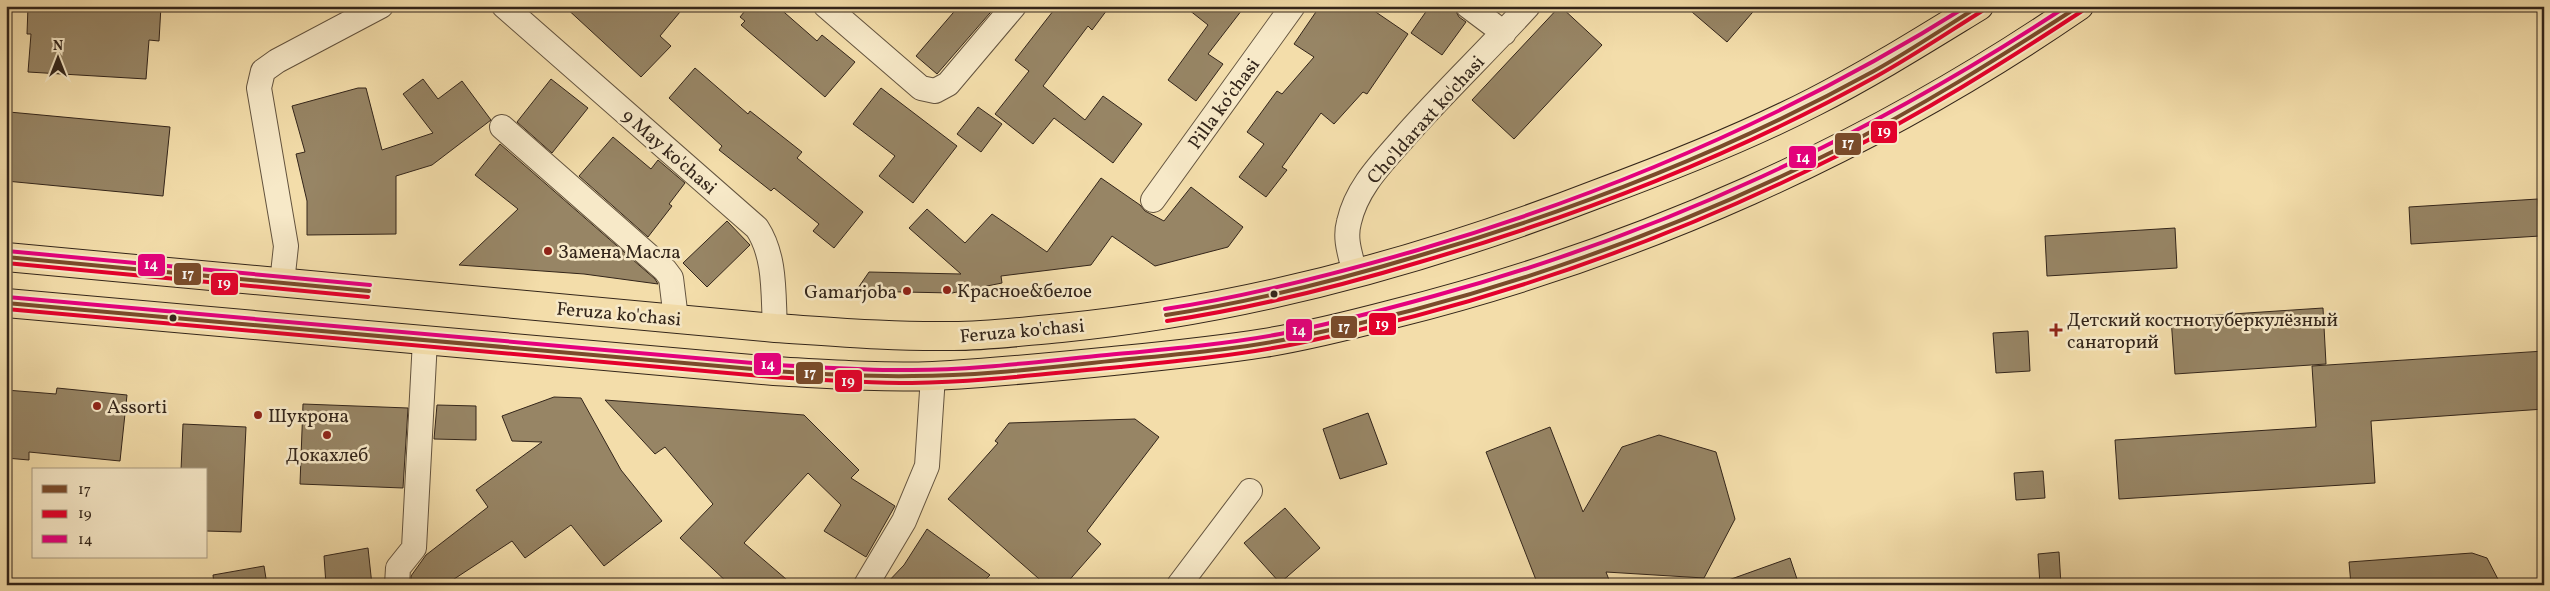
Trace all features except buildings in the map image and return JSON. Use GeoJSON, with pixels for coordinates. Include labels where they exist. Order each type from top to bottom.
{"type":"FeatureCollection","features":[{"type":"Feature","properties":{"kind":"main road","name":"Feruza ko'chasi"},"geometry":{"type":"LineString","coordinates":[[6,257],[775,328],[886,336],[956,336],[1008,333],[1187,312],[1275,295],[1356,274],[1446,248],[1545,214],[1727,142],[1860,78],[1979,6]]}},
{"type":"Feature","properties":{"kind":"main road","name":"Feruza ko'chasi"},"geometry":{"type":"LineString","coordinates":[[6,303],[774,372],[861,376],[933,376],[1034,369],[1265,343],[1338,328],[1462,297],[1570,262],[1714,208],[1826,155],[1919,106],[2018,48],[2079,6]]}},
{"type":"Feature","properties":{"kind":"main road"},"geometry":{"type":"LineString","coordinates":[[491,346],[480,337],[475,324],[480,310],[492,302]]}},
{"type":"Feature","properties":{"kind":"street"},"geometry":{"type":"LineString","coordinates":[[282,283],[286,246],[259,88],[262,71],[277,61],[381,6]]}},
{"type":"Feature","properties":{"kind":"street","name":"9 May ko'chasi"},"geometry":{"type":"LineString","coordinates":[[504,6],[757,228],[766,241],[771,258],[775,328]]}},
{"type":"Feature","properties":{"kind":"street"},"geometry":{"type":"LineString","coordinates":[[826,6],[921,88],[935,91],[948,84],[1014,6]]}},
{"type":"Feature","properties":{"kind":"street","name":"Pilla ko‘chasi"},"geometry":{"type":"LineString","coordinates":[[1153,200],[1293,6]]}},
{"type":"Feature","properties":{"kind":"street"},"geometry":{"type":"LineString","coordinates":[[1468,6],[1504,33]]}},
{"type":"Feature","properties":{"kind":"street","name":"Cho'ldaraxt ko'chasi"},"geometry":{"type":"LineString","coordinates":[[1356,274],[1347,241],[1348,224],[1361,191],[1371,174],[1528,6]]}},
{"type":"Feature","properties":{"kind":"street"},"geometry":{"type":"LineString","coordinates":[[502,127],[664,270],[671,278],[676,319]]}},
{"type":"Feature","properties":{"kind":"street"},"geometry":{"type":"LineString","coordinates":[[397,585],[398,568],[414,548],[425,340]]}},
{"type":"Feature","properties":{"kind":"street"},"geometry":{"type":"LineString","coordinates":[[866,585],[904,521],[927,466],[933,376]]}},
{"type":"Feature","properties":{"kind":"street"},"geometry":{"type":"LineString","coordinates":[[1179,585],[1250,492]]}},
{"type":"Feature","properties":{"kind":"transit line","name":"14"},"geometry":{"type":"LineString","coordinates":[[1165,309],[1261,291],[1356,268],[1490,228],[1561,203],[1632,176],[1769,116],[1836,82],[1967,6]]}},
{"type":"Feature","properties":{"kind":"transit line","name":"17"},"geometry":{"type":"LineString","coordinates":[[1166,315],[1262,297],[1356,274],[1477,238],[1594,198],[1708,152],[1820,100],[1874,71],[1979,6]]}},
{"type":"Feature","properties":{"kind":"transit line","name":"14"},"geometry":{"type":"LineString","coordinates":[[7,297],[774,365],[860,369],[935,370],[981,367],[1235,341],[1319,326],[1434,296],[1519,271],[1602,243],[1683,211],[1840,139],[1916,98],[2067,6]]}},
{"type":"Feature","properties":{"kind":"transit line","name":"17"},"geometry":{"type":"LineString","coordinates":[[6,303],[774,371],[860,376],[939,376],[991,373],[1254,345],[1367,322],[1504,284],[1639,237],[1705,210],[1770,182],[1897,118],[2079,6]]}},
{"type":"Feature","properties":{"kind":"transit line","name":"19"},"geometry":{"type":"LineString","coordinates":[[1167,321],[1263,303],[1358,280],[1538,225],[1654,182],[1711,158],[1822,105],[1890,68],[1982,11]]}},
{"type":"Feature","properties":{"kind":"transit line","name":"19"},"geometry":{"type":"LineString","coordinates":[[6,309],[773,377],[860,382],[912,383],[990,379],[1143,365],[1233,354],[1300,343],[1438,310],[1507,290],[1642,243],[1773,187],[1869,140],[1992,69],[2082,11]]}},
{"type":"Feature","properties":{"kind":"transit line","name":"14"},"geometry":{"type":"LineString","coordinates":[[7,251],[370,285]]}},
{"type":"Feature","properties":{"kind":"transit line","name":"17"},"geometry":{"type":"LineString","coordinates":[[6,257],[369,291]]}},
{"type":"Feature","properties":{"kind":"transit line","name":"19"},"geometry":{"type":"LineString","coordinates":[[6,263],[368,297]]}},
{"type":"Feature","properties":{"kind":"place","name":"Замена Масла"},"geometry":{"type":"Point","coordinates":[548,251]}},
{"type":"Feature","properties":{"kind":"place","name":"Красное&белое"},"geometry":{"type":"Point","coordinates":[947,290]}},
{"type":"Feature","properties":{"kind":"place","name":"Gamarjoba"},"geometry":{"type":"Point","coordinates":[907,291]}},
{"type":"Feature","properties":{"kind":"place","name":"Детский костнотуберкулёзный санаторий"},"geometry":{"type":"Point","coordinates":[2056,330]}},
{"type":"Feature","properties":{"kind":"place","name":"Assorti"},"geometry":{"type":"Point","coordinates":[97,406]}},
{"type":"Feature","properties":{"kind":"place","name":"Шукрона"},"geometry":{"type":"Point","coordinates":[258,415]}},
{"type":"Feature","properties":{"kind":"place","name":"Докахлеб"},"geometry":{"type":"Point","coordinates":[327,435]}}]}
